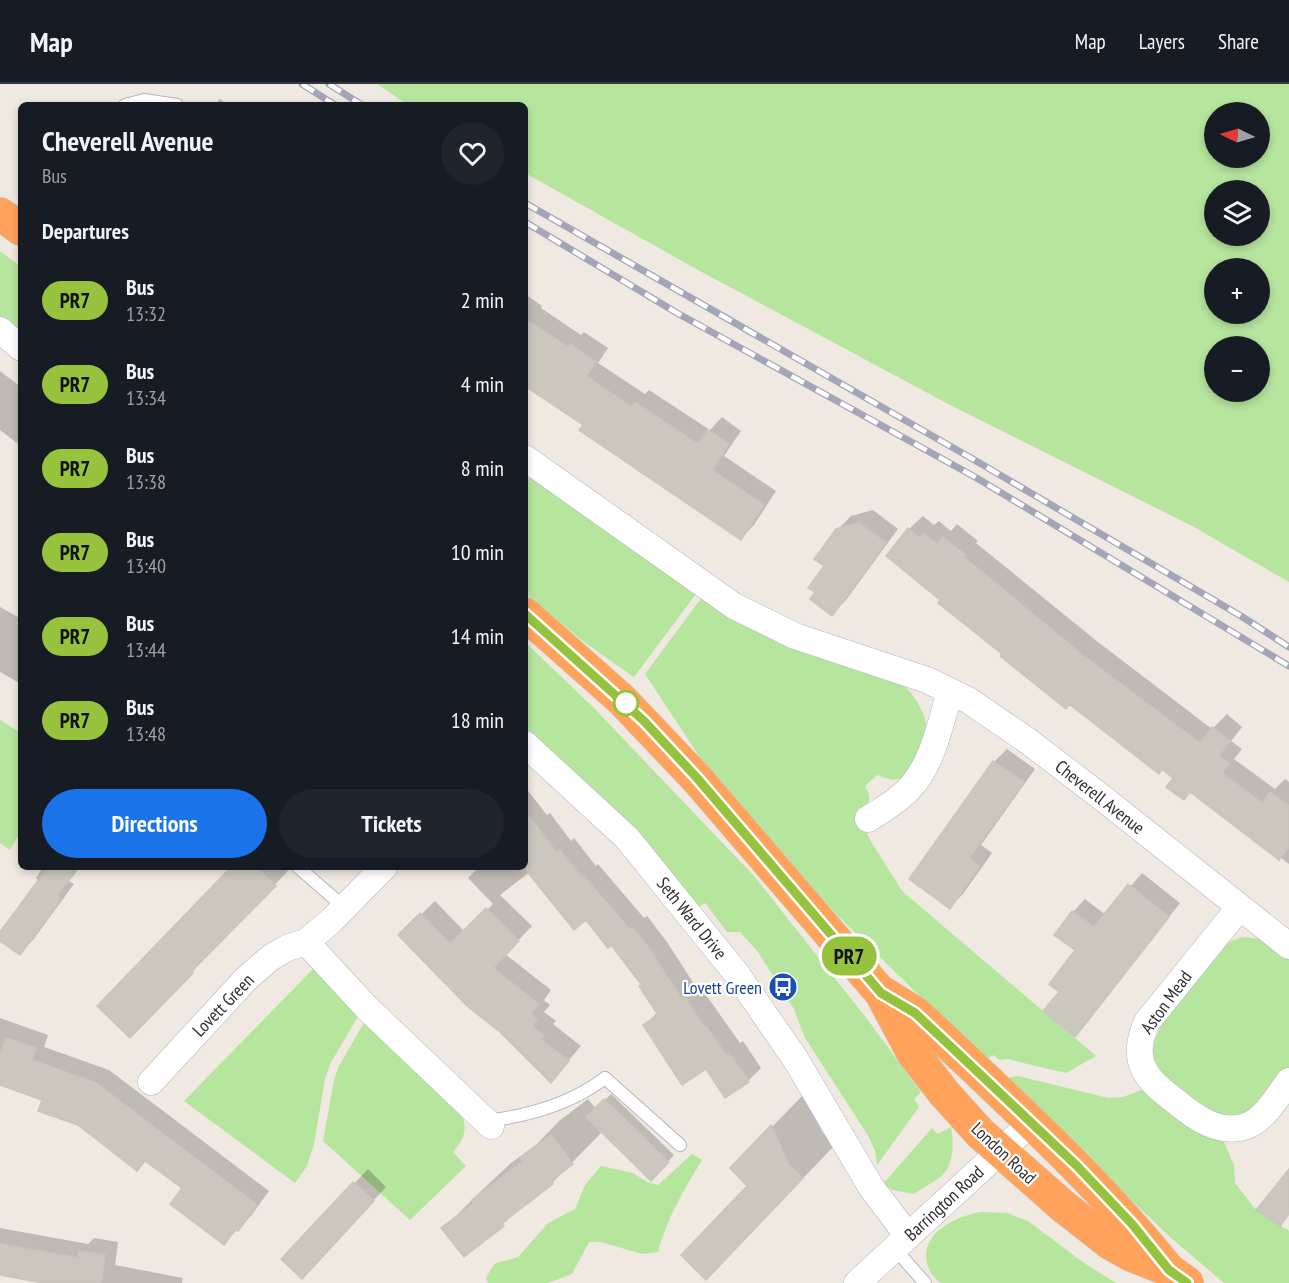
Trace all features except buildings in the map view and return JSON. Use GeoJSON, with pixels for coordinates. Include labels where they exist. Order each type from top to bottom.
{"type":"FeatureCollection","features":[{"type":"Feature","properties":{"kind":"highway"},"geometry":{"type":"LineString","coordinates":[[0,214],[18,227]]}},
{"type":"Feature","properties":{"kind":"highway","name":"London Road"},"geometry":{"type":"LineString","coordinates":[[528,617],[644,721],[697,778],[881,993],[913,1053],[944,1093],[980,1133],[1064,1207],[1110,1243],[1178,1277]]}},
{"type":"Feature","properties":{"kind":"highway","name":"London Road"},"geometry":{"type":"LineString","coordinates":[[881,993],[915,1013],[1077,1166],[1178,1277]]}},
{"type":"Feature","properties":{"kind":"street"},"geometry":{"type":"LineString","coordinates":[[0,330],[18,345]]}},
{"type":"Feature","properties":{"kind":"street","name":"Cheverell Avenue"},"geometry":{"type":"LineString","coordinates":[[528,460],[734,606],[795,636],[927,680],[968,700],[1028,741],[1105,800],[1289,946]]}},
{"type":"Feature","properties":{"kind":"street"},"geometry":{"type":"LineString","coordinates":[[868,819],[895,802],[921,773],[930,755],[950,692]]}},
{"type":"Feature","properties":{"kind":"street","name":"Seth Ward Drive"},"geometry":{"type":"LineString","coordinates":[[528,747],[627,838],[736,973],[796,1060],[902,1243]]}},
{"type":"Feature","properties":{"kind":"street","name":"Lovett Green"},"geometry":{"type":"LineString","coordinates":[[151,1082],[246,979],[270,958],[287,948],[306,942],[381,870]]}},
{"type":"Feature","properties":{"kind":"street","name":"Aston Mead"},"geometry":{"type":"LineString","coordinates":[[1239,908],[1147,1022],[1140,1038],[1144,1070],[1163,1091],[1191,1114],[1218,1127],[1230,1128],[1242,1127],[1261,1116],[1289,1081]]}},
{"type":"Feature","properties":{"kind":"street"},"geometry":{"type":"LineString","coordinates":[[306,942],[367,1008],[488,1123]]}},
{"type":"Feature","properties":{"kind":"street","name":"Barrington Road"},"geometry":{"type":"LineString","coordinates":[[857,1283],[1031,1123]]}},
{"type":"Feature","properties":{"kind":"lane"},"geometry":{"type":"LineString","coordinates":[[136,102],[144,100],[157,102]]}},
{"type":"Feature","properties":{"kind":"lane"},"geometry":{"type":"LineString","coordinates":[[301,870],[344,907]]}},
{"type":"Feature","properties":{"kind":"lane"},"geometry":{"type":"LineString","coordinates":[[488,1123],[514,1118],[564,1102],[605,1078],[680,1145]]}},
{"type":"Feature","properties":{"kind":"lane"},"geometry":{"type":"LineString","coordinates":[[902,1243],[925,1283]]}},
{"type":"Feature","properties":{"kind":"green space"},"geometry":{"type":"Polygon","coordinates":[[[377,84],[1289,84],[1289,582],[1194,527],[952,406],[698,270],[528,175],[528,102],[404,102],[377,84]]]}},
{"type":"Feature","properties":{"kind":"green space"},"geometry":{"type":"Polygon","coordinates":[[[0,251],[18,265],[18,332],[0,317],[0,251]]]}},
{"type":"Feature","properties":{"kind":"green space"},"geometry":{"type":"Polygon","coordinates":[[[531,476],[696,594],[634,677],[584,642],[528,595],[528,480],[531,476]]]}},
{"type":"Feature","properties":{"kind":"green space"},"geometry":{"type":"Polygon","coordinates":[[[702,597],[734,618],[784,644],[837,664],[896,680],[912,694],[921,708],[926,723],[927,737],[924,746],[906,777],[892,780],[877,775],[865,786],[869,799],[857,815],[902,891],[1096,1056],[1066,1073],[1007,1059],[999,1060],[994,1055],[985,1060],[834,912],[737,803],[705,765],[645,674],[702,597]]]}},
{"type":"Feature","properties":{"kind":"green space"},"geometry":{"type":"Polygon","coordinates":[[[528,645],[593,707],[754,876],[867,1019],[921,1092],[914,1099],[919,1107],[877,1165],[875,1151],[869,1137],[805,1038],[794,1009],[758,952],[740,932],[727,932],[705,903],[697,908],[644,842],[609,804],[528,731],[528,645]]]}},
{"type":"Feature","properties":{"kind":"green space"},"geometry":{"type":"Polygon","coordinates":[[[0,720],[18,731],[18,836],[10,850],[0,843],[0,720]]]}},
{"type":"Feature","properties":{"kind":"green space"},"geometry":{"type":"Polygon","coordinates":[[[1242,937],[1262,939],[1289,958],[1289,1067],[1253,1110],[1234,1117],[1211,1114],[1163,1078],[1152,1058],[1154,1042],[1161,1025],[1226,943],[1242,937]]]}},
{"type":"Feature","properties":{"kind":"green space"},"geometry":{"type":"Polygon","coordinates":[[[314,968],[360,1013],[330,1064],[325,1079],[314,1144],[307,1166],[295,1183],[184,1101],[314,968]]]}},
{"type":"Feature","properties":{"kind":"green space"},"geometry":{"type":"Polygon","coordinates":[[[366,1019],[462,1115],[464,1121],[464,1135],[453,1152],[466,1166],[410,1220],[323,1141],[338,1068],[366,1019]]]}},
{"type":"Feature","properties":{"kind":"green space"},"geometry":{"type":"Polygon","coordinates":[[[1018,1076],[1108,1098],[1123,1097],[1144,1089],[1199,1133],[1223,1140],[1234,1165],[1235,1183],[1256,1210],[1289,1231],[1289,1283],[1224,1283],[1170,1237],[1006,1081],[1018,1076]]]}},
{"type":"Feature","properties":{"kind":"green space"},"geometry":{"type":"Polygon","coordinates":[[[951,1127],[950,1162],[939,1178],[914,1194],[893,1190],[883,1184],[932,1128],[938,1134],[951,1127]]]}},
{"type":"Feature","properties":{"kind":"green space"},"geometry":{"type":"Polygon","coordinates":[[[692,1154],[702,1160],[671,1215],[658,1252],[642,1254],[601,1242],[589,1242],[572,1274],[548,1283],[488,1283],[486,1278],[494,1264],[518,1257],[548,1223],[575,1209],[585,1185],[601,1166],[633,1173],[647,1182],[658,1185],[692,1154]]]}},
{"type":"Feature","properties":{"kind":"green space"},"geometry":{"type":"Polygon","coordinates":[[[981,1212],[1007,1213],[1028,1221],[1084,1263],[1116,1283],[941,1283],[930,1272],[927,1263],[926,1252],[929,1243],[934,1235],[951,1222],[981,1212]]]}},
{"type":"Feature","properties":{"kind":"railway"},"geometry":{"type":"LineString","coordinates":[[302,84],[330,102]]}},
{"type":"Feature","properties":{"kind":"railway"},"geometry":{"type":"LineString","coordinates":[[329,84],[357,102]]}},
{"type":"Feature","properties":{"kind":"railway"},"geometry":{"type":"LineString","coordinates":[[528,205],[971,458],[1241,616],[1289,647]]}},
{"type":"Feature","properties":{"kind":"railway"},"geometry":{"type":"LineString","coordinates":[[528,224],[677,313],[975,477],[1289,666]]}},
{"type":"Feature","properties":{"kind":"bus line","name":"PR7"},"geometry":{"type":"LineString","coordinates":[[528,617],[644,721],[697,778],[881,993],[915,1013],[936,1032],[1077,1166],[1132,1224],[1169,1270],[1187,1283]]}},
{"type":"Feature","properties":{"kind":"place","name":"Lovett Green"},"geometry":{"type":"Point","coordinates":[783,987]}}]}
